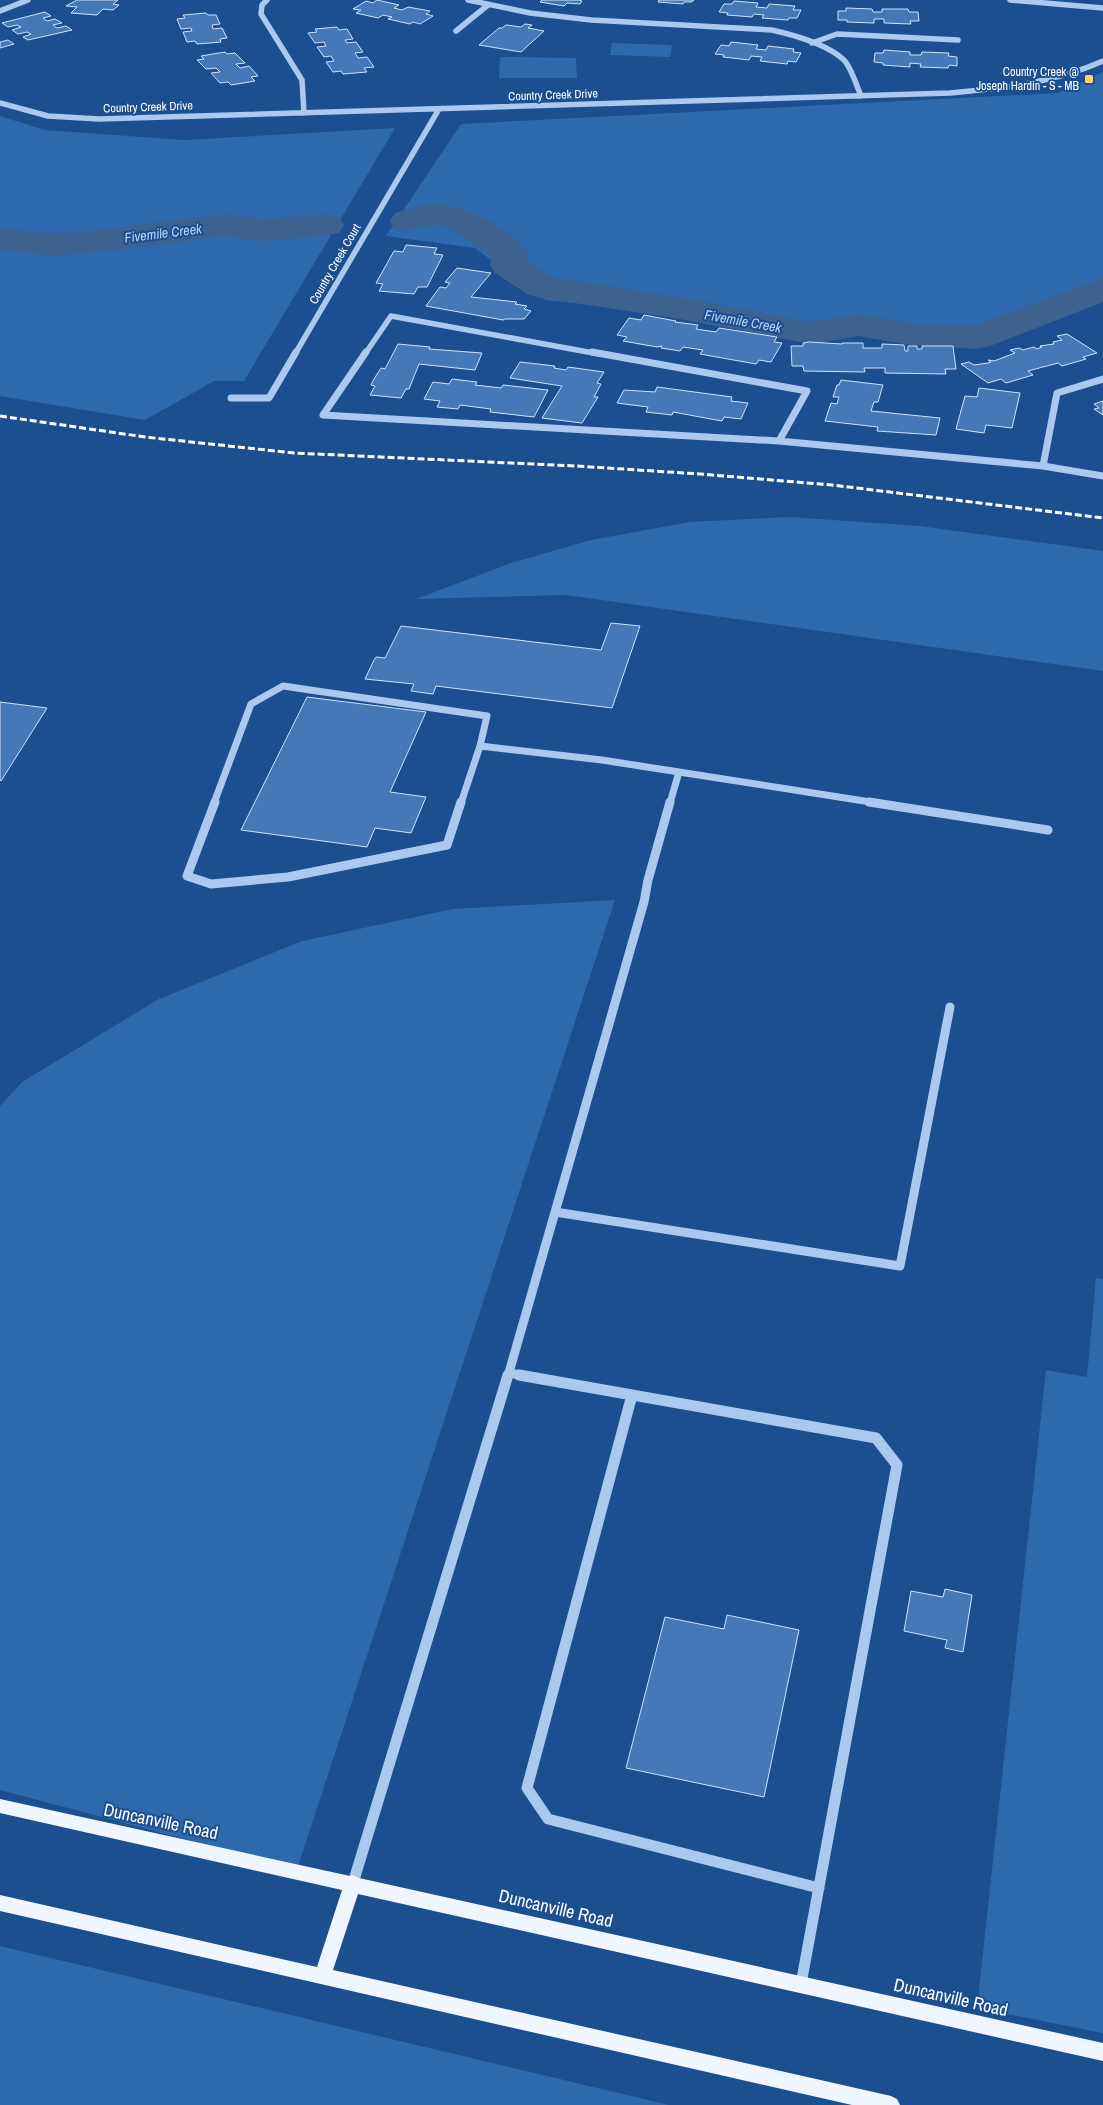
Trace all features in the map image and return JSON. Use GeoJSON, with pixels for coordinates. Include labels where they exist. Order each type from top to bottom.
{"type":"FeatureCollection","features":[{"type":"Feature","properties":{"kind":"main road","name":"Duncanville Road"},"geometry":{"type":"LineString","coordinates":[[0,1806],[1103,2052]]}},
{"type":"Feature","properties":{"kind":"main road"},"geometry":{"type":"LineString","coordinates":[[323,1976],[352,1883]]}},
{"type":"Feature","properties":{"kind":"main road"},"geometry":{"type":"LineString","coordinates":[[0,1903],[890,2105]]}},
{"type":"Feature","properties":{"kind":"street"},"geometry":{"type":"LineString","coordinates":[[0,11],[28,0]]}},
{"type":"Feature","properties":{"kind":"street"},"geometry":{"type":"LineString","coordinates":[[267,0],[262,5],[261,14],[302,80],[304,113]]}},
{"type":"Feature","properties":{"kind":"street"},"geometry":{"type":"LineString","coordinates":[[468,0],[488,5],[592,20],[772,30],[796,36],[812,43],[845,62],[861,96]]}},
{"type":"Feature","properties":{"kind":"street"},"geometry":{"type":"LineString","coordinates":[[1010,0],[1103,8]]}},
{"type":"Feature","properties":{"kind":"street"},"geometry":{"type":"LineString","coordinates":[[456,31],[488,5]]}},
{"type":"Feature","properties":{"kind":"street"},"geometry":{"type":"LineString","coordinates":[[812,43],[837,34],[958,40]]}},
{"type":"Feature","properties":{"kind":"street","name":"Country Creek Drive"},"geometry":{"type":"LineString","coordinates":[[0,103],[48,116],[99,119],[950,93],[1003,88],[1059,78],[1085,70],[1103,61]]}},
{"type":"Feature","properties":{"kind":"street","name":"Country Creek Court"},"geometry":{"type":"LineString","coordinates":[[231,398],[269,398],[439,109]]}},
{"type":"Feature","properties":{"kind":"street"},"geometry":{"type":"LineString","coordinates":[[779,441],[807,392],[391,316],[323,415],[779,441],[1043,466],[1103,476]]}},
{"type":"Feature","properties":{"kind":"street"},"geometry":{"type":"LineString","coordinates":[[1043,466],[1057,393],[1103,379]]}},
{"type":"Feature","properties":{"kind":"street"},"geometry":{"type":"LineString","coordinates":[[283,686],[487,716],[480,746],[447,845],[288,877],[211,884],[187,876],[251,704],[283,686]]}},
{"type":"Feature","properties":{"kind":"street"},"geometry":{"type":"LineString","coordinates":[[480,746],[602,760],[1048,830]]}},
{"type":"Feature","properties":{"kind":"street"},"geometry":{"type":"LineString","coordinates":[[352,1883],[509,1373],[642,911],[648,880],[679,772]]}},
{"type":"Feature","properties":{"kind":"street"},"geometry":{"type":"LineString","coordinates":[[555,1212],[900,1266],[950,1007]]}},
{"type":"Feature","properties":{"kind":"street"},"geometry":{"type":"LineString","coordinates":[[509,1373],[876,1438],[897,1465],[801,1984]]}},
{"type":"Feature","properties":{"kind":"street"},"geometry":{"type":"LineString","coordinates":[[632,1395],[527,1788],[548,1819],[819,1888]]}},
{"type":"Feature","properties":{"kind":"shaded area"},"geometry":{"type":"Polygon","coordinates":[[[612,43],[672,45],[670,57],[610,55],[612,43]]]}},
{"type":"Feature","properties":{"kind":"shaded area"},"geometry":{"type":"Polygon","coordinates":[[[500,57],[576,58],[577,78],[499,78],[500,57]]]}},
{"type":"Feature","properties":{"kind":"shaded area"},"geometry":{"type":"Polygon","coordinates":[[[1103,72],[1103,299],[979,343],[545,300],[475,248],[386,236],[461,124],[1058,93],[1103,72]]]}},
{"type":"Feature","properties":{"kind":"shaded area"},"geometry":{"type":"Polygon","coordinates":[[[0,116],[45,130],[184,140],[395,128],[244,381],[214,381],[145,420],[0,396],[0,116]]]}},
{"type":"Feature","properties":{"kind":"shaded area"},"geometry":{"type":"Polygon","coordinates":[[[790,517],[920,526],[1103,551],[1103,671],[566,595],[416,599],[511,563],[591,540],[690,522],[790,517]]]}},
{"type":"Feature","properties":{"kind":"shaded area"},"geometry":{"type":"Polygon","coordinates":[[[615,900],[297,1869],[0,1790],[0,1106],[22,1082],[159,999],[302,941],[453,909],[615,900]]]}},
{"type":"Feature","properties":{"kind":"shaded area"},"geometry":{"type":"Polygon","coordinates":[[[1096,1278],[1103,1279],[1103,2033],[977,2008],[1046,1370],[1087,1377],[1096,1278]]]}},
{"type":"Feature","properties":{"kind":"shaded area"},"geometry":{"type":"Polygon","coordinates":[[[0,1946],[669,2105],[0,2105],[0,1946]]]}},
{"type":"Feature","properties":{"kind":"building"},"geometry":{"type":"Polygon","coordinates":[[[77,0],[118,0],[113,4],[119,5],[113,10],[103,9],[97,15],[71,13],[77,7],[66,6],[77,0]]]}},
{"type":"Feature","properties":{"kind":"building"},"geometry":{"type":"Polygon","coordinates":[[[377,0],[399,5],[394,8],[402,10],[408,7],[430,11],[426,14],[433,16],[420,24],[413,22],[410,24],[388,19],[392,17],[383,15],[378,18],[356,13],[361,10],[353,9],[366,1],[373,3],[377,0]]]}},
{"type":"Feature","properties":{"kind":"building"},"geometry":{"type":"Polygon","coordinates":[[[542,0],[582,1],[580,4],[567,3],[564,6],[540,2],[542,0]]]}},
{"type":"Feature","properties":{"kind":"building"},"geometry":{"type":"Polygon","coordinates":[[[659,0],[694,0],[692,2],[684,2],[683,4],[658,2],[659,0]]]}},
{"type":"Feature","properties":{"kind":"building"},"geometry":{"type":"Polygon","coordinates":[[[734,1],[758,3],[756,7],[767,8],[769,4],[795,6],[793,10],[801,10],[797,18],[789,18],[788,20],[762,18],[764,15],[754,14],[752,17],[727,15],[728,13],[719,12],[724,4],[732,4],[734,1]]]}},
{"type":"Feature","properties":{"kind":"building"},"geometry":{"type":"Polygon","coordinates":[[[846,8],[872,9],[873,12],[882,12],[882,9],[908,9],[909,12],[918,12],[919,21],[910,21],[911,24],[884,23],[884,19],[874,19],[874,23],[838,20],[838,11],[846,11],[846,8]]]}},
{"type":"Feature","properties":{"kind":"building"},"geometry":{"type":"Polygon","coordinates":[[[45,12],[51,16],[43,18],[47,21],[55,19],[62,23],[53,25],[57,28],[66,26],[72,30],[28,40],[23,37],[31,34],[27,32],[18,34],[12,30],[21,27],[17,25],[8,27],[2,23],[45,12]]]}},
{"type":"Feature","properties":{"kind":"building"},"geometry":{"type":"Polygon","coordinates":[[[206,13],[208,15],[216,15],[220,24],[212,25],[213,29],[222,28],[227,38],[220,39],[221,42],[197,44],[195,41],[187,42],[183,32],[192,31],[191,28],[181,29],[177,19],[185,18],[183,15],[206,13]]]}},
{"type":"Feature","properties":{"kind":"building"},"geometry":{"type":"Polygon","coordinates":[[[525,24],[532,25],[528,28],[544,31],[521,52],[479,45],[499,28],[506,25],[521,27],[525,24]]]}},
{"type":"Feature","properties":{"kind":"building"},"geometry":{"type":"Polygon","coordinates":[[[337,27],[339,30],[347,29],[353,39],[345,40],[347,43],[356,42],[363,52],[355,53],[358,58],[367,57],[374,67],[364,68],[367,72],[343,74],[341,71],[333,72],[326,62],[334,61],[331,56],[324,57],[317,47],[326,46],[324,42],[315,43],[308,33],[317,32],[315,29],[337,27]]]}},
{"type":"Feature","properties":{"kind":"building"},"geometry":{"type":"Polygon","coordinates":[[[8,40],[14,44],[0,48],[0,42],[8,40]]]}},
{"type":"Feature","properties":{"kind":"building"},"geometry":{"type":"Polygon","coordinates":[[[731,42],[758,45],[756,49],[766,50],[768,46],[794,49],[793,52],[801,53],[796,62],[788,61],[787,64],[760,61],[762,57],[751,56],[749,60],[723,57],[724,55],[715,54],[721,45],[729,46],[731,42]]]}},
{"type":"Feature","properties":{"kind":"building"},"geometry":{"type":"Polygon","coordinates":[[[884,50],[910,52],[910,55],[921,55],[922,52],[949,53],[948,56],[957,57],[957,66],[949,65],[948,68],[920,67],[921,64],[910,63],[910,67],[883,65],[883,63],[874,62],[875,53],[883,53],[884,50]]]}},
{"type":"Feature","properties":{"kind":"building"},"geometry":{"type":"Polygon","coordinates":[[[225,52],[227,54],[235,53],[245,63],[236,64],[240,68],[249,66],[258,76],[251,77],[255,81],[231,85],[228,82],[220,83],[211,73],[220,72],[216,68],[206,69],[197,60],[204,59],[201,56],[225,52]]]}},
{"type":"Feature","properties":{"kind":"building"},"geometry":{"type":"Polygon","coordinates":[[[406,245],[437,248],[434,254],[443,255],[427,287],[418,287],[414,294],[379,291],[383,284],[376,283],[394,251],[403,252],[406,245]]]}},
{"type":"Feature","properties":{"kind":"building"},"geometry":{"type":"Polygon","coordinates":[[[457,268],[491,273],[471,297],[517,302],[515,304],[527,306],[524,309],[531,311],[524,319],[503,320],[426,306],[440,287],[446,288],[450,283],[445,282],[457,268]]]}},
{"type":"Feature","properties":{"kind":"building"},"geometry":{"type":"Polygon","coordinates":[[[644,315],[698,325],[696,329],[716,332],[719,328],[777,337],[774,342],[782,343],[771,362],[759,360],[756,364],[700,354],[703,350],[683,347],[680,351],[661,348],[662,346],[657,347],[623,341],[627,337],[617,335],[629,318],[641,320],[644,315]]]}},
{"type":"Feature","properties":{"kind":"building"},"geometry":{"type":"Polygon","coordinates":[[[1067,334],[1097,353],[1083,357],[1086,359],[1062,366],[1058,363],[1028,371],[1033,375],[1006,383],[1001,379],[988,383],[961,364],[969,362],[974,365],[988,363],[991,362],[988,360],[994,361],[1015,353],[1010,350],[1019,348],[1023,350],[1034,347],[1037,349],[1042,347],[1040,346],[1054,344],[1053,342],[1062,340],[1057,336],[1067,334]]]}},
{"type":"Feature","properties":{"kind":"building"},"geometry":{"type":"Polygon","coordinates":[[[803,343],[863,343],[863,348],[882,348],[882,344],[904,345],[905,351],[908,351],[908,346],[917,346],[917,349],[922,349],[922,346],[953,346],[956,369],[945,369],[946,374],[885,373],[885,368],[864,368],[865,372],[804,371],[803,366],[792,366],[791,346],[803,346],[803,343]]]}},
{"type":"Feature","properties":{"kind":"building"},"geometry":{"type":"Polygon","coordinates":[[[398,344],[430,347],[429,349],[482,353],[475,370],[419,364],[409,389],[406,389],[401,398],[370,395],[375,386],[371,385],[374,379],[381,368],[385,369],[398,344]]]}},
{"type":"Feature","properties":{"kind":"building"},"geometry":{"type":"Polygon","coordinates":[[[520,362],[555,366],[554,368],[566,370],[568,367],[604,372],[597,383],[601,384],[594,397],[598,397],[582,423],[542,418],[562,386],[510,378],[520,362]]]}},
{"type":"Feature","properties":{"kind":"building"},"geometry":{"type":"Polygon","coordinates":[[[452,379],[477,382],[475,385],[501,388],[503,385],[548,390],[534,417],[490,412],[491,409],[460,405],[458,409],[437,407],[440,401],[424,399],[433,382],[449,384],[452,379]]]}},
{"type":"Feature","properties":{"kind":"building"},"geometry":{"type":"Polygon","coordinates":[[[841,380],[883,385],[878,402],[874,402],[871,411],[940,418],[936,435],[877,431],[878,427],[825,421],[831,403],[837,404],[839,397],[833,397],[841,380]]]}},
{"type":"Feature","properties":{"kind":"building"},"geometry":{"type":"Polygon","coordinates":[[[657,387],[732,397],[731,401],[748,403],[741,419],[724,417],[722,421],[673,412],[672,415],[646,412],[648,407],[617,403],[624,390],[655,392],[657,387]]]}},
{"type":"Feature","properties":{"kind":"building"},"geometry":{"type":"Polygon","coordinates":[[[979,388],[1020,393],[1012,428],[986,425],[984,433],[956,429],[965,396],[977,397],[979,388]]]}},
{"type":"Feature","properties":{"kind":"building"},"geometry":{"type":"Polygon","coordinates":[[[1103,401],[1103,415],[1094,409],[1099,408],[1094,404],[1103,401]]]}},
{"type":"Feature","properties":{"kind":"building"},"geometry":{"type":"Polygon","coordinates":[[[611,623],[640,626],[612,708],[436,686],[433,694],[411,691],[414,684],[365,679],[376,657],[385,658],[401,626],[601,650],[611,623]]]}},
{"type":"Feature","properties":{"kind":"building"},"geometry":{"type":"Polygon","coordinates":[[[307,697],[426,712],[390,792],[426,797],[411,833],[375,828],[367,847],[241,830],[307,697]]]}},
{"type":"Feature","properties":{"kind":"building"},"geometry":{"type":"Polygon","coordinates":[[[0,702],[47,708],[1,781],[0,780],[0,702]]]}},
{"type":"Feature","properties":{"kind":"building"},"geometry":{"type":"Polygon","coordinates":[[[945,1589],[972,1595],[963,1652],[945,1648],[947,1640],[904,1631],[911,1591],[943,1597],[945,1589]]]}},
{"type":"Feature","properties":{"kind":"building"},"geometry":{"type":"Polygon","coordinates":[[[727,1615],[799,1630],[764,1797],[626,1768],[665,1617],[724,1629],[727,1615]]]}},
{"type":"Feature","properties":{"kind":"waterway","name":"Fivemile Creek"},"geometry":{"type":"LineString","coordinates":[[408,221],[430,214],[462,222],[484,234],[503,248],[511,255],[508,265],[542,287],[674,307],[811,333],[859,325],[909,334],[976,338],[1103,289]]}},
{"type":"Feature","properties":{"kind":"waterway","name":"Fivemile Creek"},"geometry":{"type":"LineString","coordinates":[[0,239],[45,244],[82,243],[225,225],[262,230],[326,225]]}},
{"type":"Feature","properties":{"kind":"railway"},"geometry":{"type":"LineString","coordinates":[[0,416],[145,437],[294,453],[576,466],[700,474],[832,485],[1103,518]]}},
{"type":"Feature","properties":{"kind":"place","name":"Country Creek @ Joseph Hardin - S - MB"},"geometry":{"type":"Point","coordinates":[1089,79]}}]}
